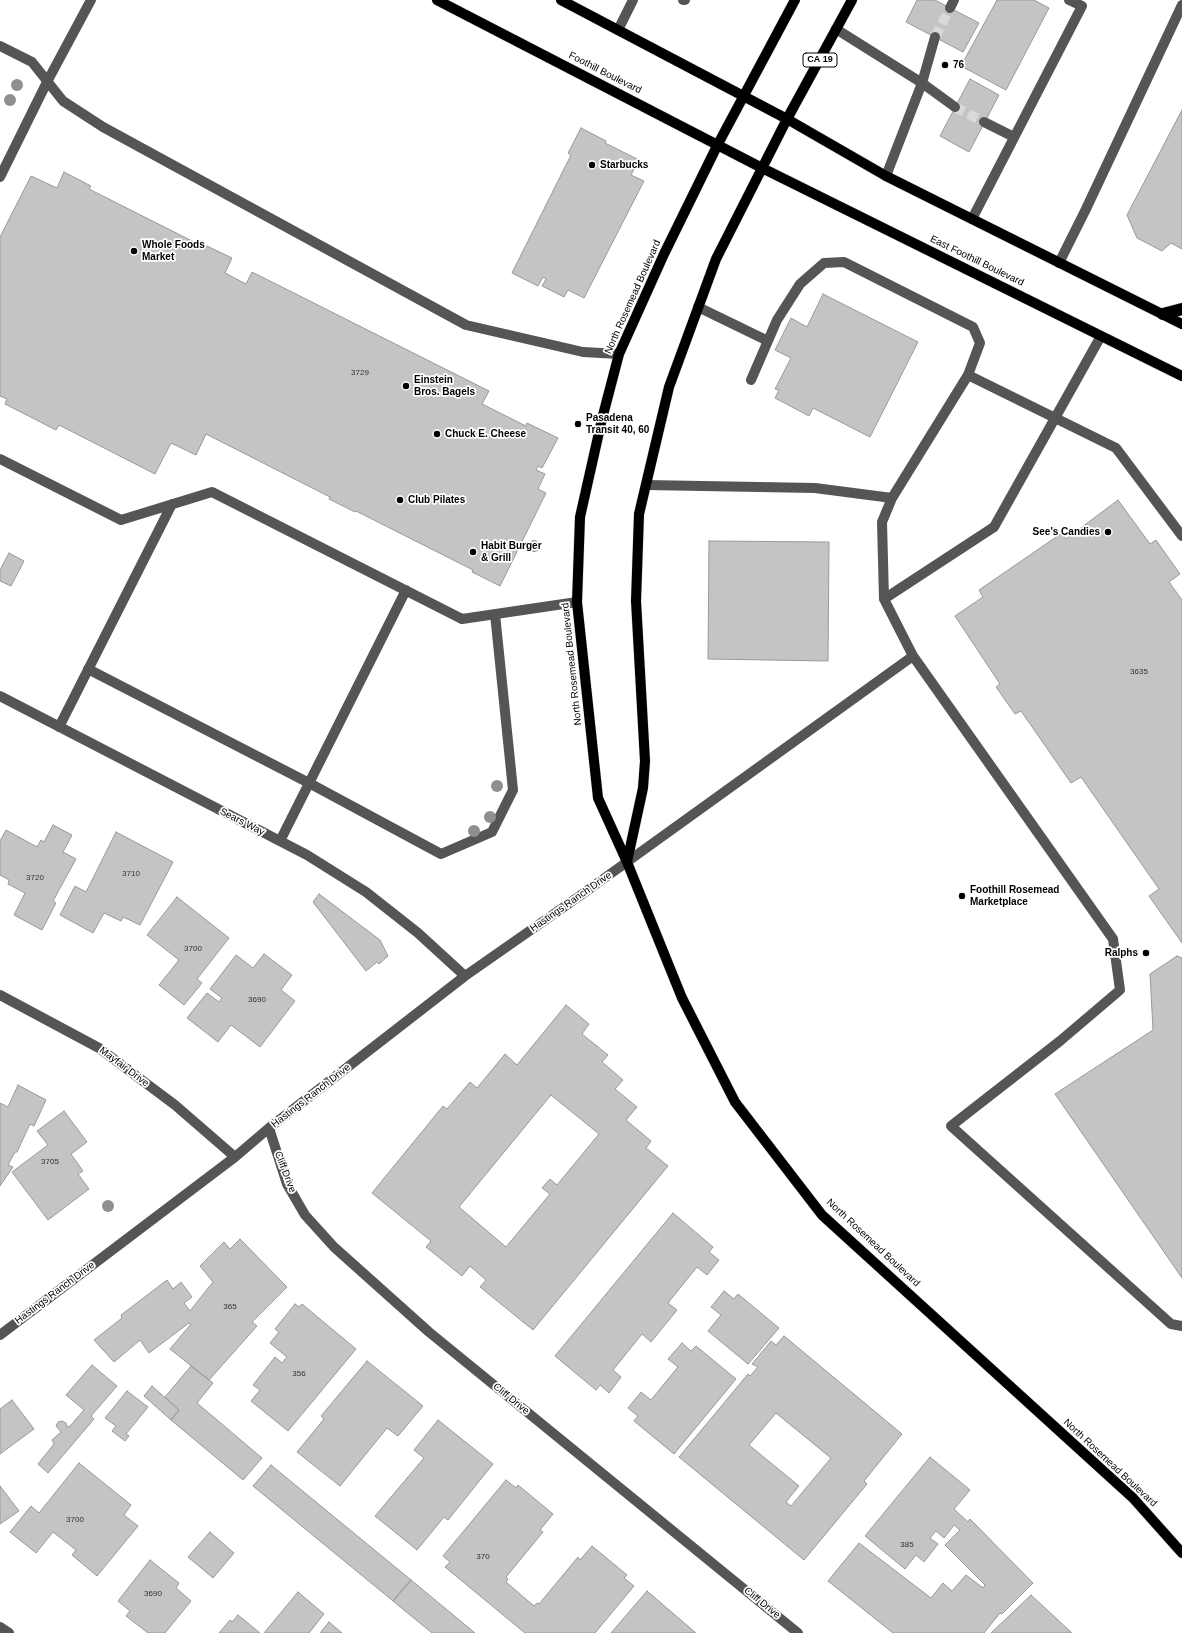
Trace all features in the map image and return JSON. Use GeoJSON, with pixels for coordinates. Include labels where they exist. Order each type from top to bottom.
{"type":"FeatureCollection","features":[{"type":"Feature","properties":{"kind":"highway"},"geometry":{"type":"LineString","coordinates":[[1163,314],[1182,310]]}},
{"type":"Feature","properties":{"kind":"main road","name":"Foothill Boulevard"},"geometry":{"type":"LineString","coordinates":[[438,0],[762,168]]}},
{"type":"Feature","properties":{"kind":"main road"},"geometry":{"type":"LineString","coordinates":[[561,0],[787,119],[886,176],[1182,324]]}},
{"type":"Feature","properties":{"kind":"main road","name":"North Rosemead Boulevard"},"geometry":{"type":"LineString","coordinates":[[795,0],[718,144],[664,254],[619,354],[602,419],[580,517],[577,602],[598,798],[627,862],[682,998],[735,1102],[822,1215],[1133,1498],[1182,1553]]}},
{"type":"Feature","properties":{"kind":"main road","name":"CA 19"},"geometry":{"type":"LineString","coordinates":[[762,168],[852,0]]}},
{"type":"Feature","properties":{"kind":"main road"},"geometry":{"type":"LineString","coordinates":[[627,862],[644,781],[645,761],[636,601],[639,514],[669,387],[716,259],[762,168]]}},
{"type":"Feature","properties":{"kind":"main road","name":"East Foothill Boulevard"},"geometry":{"type":"LineString","coordinates":[[762,168],[1182,376]]}},
{"type":"Feature","properties":{"kind":"street"},"geometry":{"type":"LineString","coordinates":[[0,177],[47,82],[91,0]]}},
{"type":"Feature","properties":{"kind":"street"},"geometry":{"type":"LineString","coordinates":[[618,30],[633,0]]}},
{"type":"Feature","properties":{"kind":"street"},"geometry":{"type":"LineString","coordinates":[[972,219],[1082,6],[1069,0]]}},
{"type":"Feature","properties":{"kind":"street"},"geometry":{"type":"LineString","coordinates":[[1059,263],[1182,5]]}},
{"type":"Feature","properties":{"kind":"street"},"geometry":{"type":"LineString","coordinates":[[836,29],[922,83],[955,107]]}},
{"type":"Feature","properties":{"kind":"street"},"geometry":{"type":"LineString","coordinates":[[886,176],[922,83],[935,37]]}},
{"type":"Feature","properties":{"kind":"street"},"geometry":{"type":"LineString","coordinates":[[0,46],[32,62],[63,101],[103,127],[466,325],[583,352],[619,354]]}},
{"type":"Feature","properties":{"kind":"street"},"geometry":{"type":"LineString","coordinates":[[984,122],[1014,137]]}},
{"type":"Feature","properties":{"kind":"street"},"geometry":{"type":"LineString","coordinates":[[751,380],[777,320],[800,284],[824,263],[844,262],[973,327],[980,343],[968,375],[892,498],[882,522],[884,599],[913,656],[1113,939],[1120,990],[1060,1041],[951,1126],[1171,1324],[1182,1326]]}},
{"type":"Feature","properties":{"kind":"street"},"geometry":{"type":"LineString","coordinates":[[698,307],[768,341]]}},
{"type":"Feature","properties":{"kind":"street"},"geometry":{"type":"LineString","coordinates":[[884,599],[994,527],[1101,336]]}},
{"type":"Feature","properties":{"kind":"street"},"geometry":{"type":"LineString","coordinates":[[968,375],[1116,448],[1182,536]]}},
{"type":"Feature","properties":{"kind":"street"},"geometry":{"type":"LineString","coordinates":[[0,459],[121,520],[212,492],[462,619],[577,602]]}},
{"type":"Feature","properties":{"kind":"street"},"geometry":{"type":"LineString","coordinates":[[646,485],[815,488],[892,498]]}},
{"type":"Feature","properties":{"kind":"street"},"geometry":{"type":"LineString","coordinates":[[59,727],[172,504]]}},
{"type":"Feature","properties":{"kind":"street"},"geometry":{"type":"LineString","coordinates":[[280,841],[406,590]]}},
{"type":"Feature","properties":{"kind":"street"},"geometry":{"type":"LineString","coordinates":[[88,669],[309,783],[441,854],[492,832],[513,790],[495,614]]}},
{"type":"Feature","properties":{"kind":"street","name":"Hastings Ranch Drive"},"geometry":{"type":"LineString","coordinates":[[0,1335],[235,1157],[269,1128],[465,976],[627,862],[913,656]]}},
{"type":"Feature","properties":{"kind":"street","name":"Sears Way"},"geometry":{"type":"LineString","coordinates":[[0,696],[307,855],[366,892],[418,933],[465,976]]}},
{"type":"Feature","properties":{"kind":"street","name":"Mayfair Drive"},"geometry":{"type":"LineString","coordinates":[[0,995],[99,1048],[180,1110],[235,1157]]}},
{"type":"Feature","properties":{"kind":"street","name":"Cliff Drive"},"geometry":{"type":"LineString","coordinates":[[269,1128],[287,1184],[305,1215],[334,1247],[429,1332],[798,1633]]}},
{"type":"Feature","properties":{"kind":"street"},"geometry":{"type":"LineString","coordinates":[[0,1627],[9,1633]]}},
{"type":"Feature","properties":{"kind":"building"},"geometry":{"type":"Polygon","coordinates":[[[917,0],[935,0],[979,23],[963,52],[906,22],[917,0]]]}},
{"type":"Feature","properties":{"kind":"building"},"geometry":{"type":"Polygon","coordinates":[[[997,0],[1034,0],[1049,8],[1006,90],[961,66],[997,0]]]}},
{"type":"Feature","properties":{"kind":"building"},"geometry":{"type":"Polygon","coordinates":[[[970,79],[999,95],[969,152],[940,136],[970,79]]]}},
{"type":"Feature","properties":{"kind":"building"},"geometry":{"type":"Polygon","coordinates":[[[1182,110],[1182,249],[1171,243],[1162,251],[1137,238],[1127,215],[1182,110]]]}},
{"type":"Feature","properties":{"kind":"building"},"geometry":{"type":"Polygon","coordinates":[[[581,128],[606,141],[605,143],[639,160],[631,175],[644,181],[584,298],[568,290],[564,297],[542,286],[546,279],[543,277],[538,286],[512,273],[571,155],[568,153],[581,128]]]}},
{"type":"Feature","properties":{"kind":"building"},"geometry":{"type":"Polygon","coordinates":[[[64,172],[91,186],[89,189],[206,248],[207,246],[232,258],[225,273],[246,284],[252,272],[489,391],[482,404],[526,426],[527,423],[558,438],[542,468],[538,466],[536,470],[545,474],[538,489],[546,493],[500,586],[472,572],[473,570],[329,499],[330,497],[206,434],[196,455],[171,443],[155,474],[59,425],[56,430],[5,404],[7,399],[0,396],[0,237],[31,176],[57,188],[64,172]]]}},
{"type":"Feature","properties":{"kind":"building"},"geometry":{"type":"Polygon","coordinates":[[[823,294],[918,342],[870,437],[813,408],[809,416],[775,398],[779,390],[775,389],[791,358],[775,350],[791,318],[807,327],[823,294]]]}},
{"type":"Feature","properties":{"kind":"building"},"geometry":{"type":"Polygon","coordinates":[[[1118,500],[1150,544],[1156,540],[1180,574],[1169,582],[1182,600],[1182,943],[1149,896],[1159,889],[1081,777],[1071,783],[1021,711],[1015,714],[996,687],[1000,684],[955,616],[983,597],[979,590],[1062,533],[1066,539],[1118,500]]]}},
{"type":"Feature","properties":{"kind":"building"},"geometry":{"type":"Polygon","coordinates":[[[709,541],[829,542],[828,661],[708,659],[709,541]]]}},
{"type":"Feature","properties":{"kind":"building"},"geometry":{"type":"Polygon","coordinates":[[[9,553],[24,561],[11,586],[0,581],[0,570],[9,553]]]}},
{"type":"Feature","properties":{"kind":"building"},"geometry":{"type":"Polygon","coordinates":[[[53,825],[72,835],[63,852],[76,859],[53,901],[56,903],[42,930],[14,915],[25,893],[8,884],[9,880],[0,875],[0,841],[6,830],[37,847],[41,840],[44,842],[53,825]]]}},
{"type":"Feature","properties":{"kind":"building"},"geometry":{"type":"Polygon","coordinates":[[[116,832],[173,862],[140,925],[123,917],[121,921],[104,913],[93,933],[60,915],[75,886],[86,892],[116,832]]]}},
{"type":"Feature","properties":{"kind":"building"},"geometry":{"type":"Polygon","coordinates":[[[319,894],[380,940],[388,956],[379,964],[377,962],[366,971],[313,902],[319,894]]]}},
{"type":"Feature","properties":{"kind":"building"},"geometry":{"type":"Polygon","coordinates":[[[177,897],[229,938],[197,979],[202,983],[184,1005],[159,985],[179,960],[147,935],[177,897]]]}},
{"type":"Feature","properties":{"kind":"building"},"geometry":{"type":"Polygon","coordinates":[[[264,954],[292,975],[281,990],[295,1001],[260,1047],[231,1025],[218,1042],[187,1018],[207,993],[219,1002],[222,998],[210,989],[236,955],[253,968],[264,954]]]}},
{"type":"Feature","properties":{"kind":"building"},"geometry":{"type":"Polygon","coordinates":[[[1177,956],[1182,958],[1182,1278],[1055,1094],[1153,1030],[1150,974],[1177,956]]]}},
{"type":"Feature","properties":{"kind":"building"},"geometry":{"type":"Polygon","coordinates":[[[566,1005],[589,1024],[582,1034],[608,1055],[602,1062],[623,1080],[615,1089],[637,1107],[626,1120],[651,1141],[646,1148],[668,1166],[533,1330],[480,1287],[486,1280],[470,1266],[462,1276],[426,1247],[431,1241],[372,1193],[443,1106],[447,1109],[470,1082],[477,1088],[505,1054],[517,1065],[566,1005]],[[551,1095],[459,1207],[506,1247],[550,1194],[542,1188],[550,1179],[557,1185],[599,1134],[551,1095]]]}},
{"type":"Feature","properties":{"kind":"building"},"geometry":{"type":"Polygon","coordinates":[[[18,1085],[46,1100],[34,1126],[30,1124],[17,1152],[15,1152],[8,1165],[13,1167],[0,1186],[0,1103],[8,1107],[18,1085]]]}},
{"type":"Feature","properties":{"kind":"building"},"geometry":{"type":"Polygon","coordinates":[[[64,1111],[87,1142],[71,1154],[83,1171],[78,1174],[89,1189],[48,1220],[12,1172],[48,1145],[37,1131],[64,1111]]]}},
{"type":"Feature","properties":{"kind":"building"},"geometry":{"type":"Polygon","coordinates":[[[673,1213],[713,1247],[709,1252],[719,1260],[707,1275],[697,1267],[668,1303],[677,1310],[651,1342],[642,1334],[613,1370],[621,1377],[609,1393],[600,1385],[596,1390],[555,1356],[673,1213]]]}},
{"type":"Feature","properties":{"kind":"building"},"geometry":{"type":"Polygon","coordinates":[[[240,1239],[287,1287],[252,1322],[257,1326],[209,1380],[170,1349],[191,1324],[189,1323],[149,1353],[140,1340],[114,1362],[94,1340],[122,1318],[121,1315],[167,1280],[173,1289],[181,1282],[192,1297],[184,1303],[190,1311],[213,1282],[200,1266],[224,1242],[230,1249],[240,1239]]]}},
{"type":"Feature","properties":{"kind":"building"},"geometry":{"type":"Polygon","coordinates":[[[724,1291],[734,1299],[738,1294],[779,1328],[748,1364],[708,1331],[721,1315],[711,1307],[724,1291]]]}},
{"type":"Feature","properties":{"kind":"building"},"geometry":{"type":"Polygon","coordinates":[[[295,1304],[299,1307],[302,1304],[356,1349],[288,1431],[251,1401],[260,1390],[253,1385],[275,1357],[282,1363],[287,1357],[270,1343],[279,1332],[275,1329],[295,1304]]]}},
{"type":"Feature","properties":{"kind":"building"},"geometry":{"type":"Polygon","coordinates":[[[784,1336],[902,1434],[864,1481],[867,1484],[804,1560],[679,1457],[748,1374],[750,1376],[758,1367],[752,1364],[771,1341],[776,1345],[784,1336]],[[776,1413],[749,1445],[799,1486],[786,1502],[791,1506],[831,1458],[776,1413]]]}},
{"type":"Feature","properties":{"kind":"building"},"geometry":{"type":"Polygon","coordinates":[[[682,1343],[691,1351],[696,1346],[736,1379],[674,1454],[634,1421],[638,1416],[628,1408],[641,1392],[651,1400],[678,1367],[668,1359],[682,1343]]]}},
{"type":"Feature","properties":{"kind":"building"},"geometry":{"type":"Polygon","coordinates":[[[367,1361],[423,1406],[398,1436],[387,1428],[340,1486],[297,1452],[324,1419],[321,1416],[367,1361]]]}},
{"type":"Feature","properties":{"kind":"building"},"geometry":{"type":"Polygon","coordinates":[[[92,1365],[117,1386],[91,1416],[94,1419],[48,1473],[38,1464],[54,1444],[52,1440],[61,1432],[56,1426],[58,1422],[62,1421],[66,1423],[67,1427],[70,1426],[84,1410],[66,1395],[92,1365]]]}},
{"type":"Feature","properties":{"kind":"building"},"geometry":{"type":"Polygon","coordinates":[[[191,1366],[213,1383],[197,1403],[262,1458],[243,1480],[171,1420],[179,1410],[165,1397],[191,1366]]]}},
{"type":"Feature","properties":{"kind":"building"},"geometry":{"type":"Polygon","coordinates":[[[152,1386],[179,1410],[171,1420],[144,1396],[152,1386]]]}},
{"type":"Feature","properties":{"kind":"building"},"geometry":{"type":"Polygon","coordinates":[[[127,1391],[148,1407],[126,1434],[129,1436],[125,1441],[112,1431],[116,1426],[105,1418],[127,1391]]]}},
{"type":"Feature","properties":{"kind":"building"},"geometry":{"type":"Polygon","coordinates":[[[12,1400],[34,1429],[0,1454],[0,1409],[12,1400]]]}},
{"type":"Feature","properties":{"kind":"building"},"geometry":{"type":"Polygon","coordinates":[[[438,1420],[493,1464],[448,1520],[444,1517],[417,1550],[375,1516],[424,1458],[414,1450],[438,1420]]]}},
{"type":"Feature","properties":{"kind":"building"},"geometry":{"type":"Polygon","coordinates":[[[930,1457],[970,1490],[954,1509],[968,1522],[970,1519],[1033,1583],[1002,1614],[1000,1613],[984,1633],[893,1633],[828,1581],[859,1543],[931,1598],[943,1583],[952,1591],[966,1575],[983,1588],[985,1585],[945,1545],[960,1530],[954,1525],[944,1538],[936,1531],[930,1538],[938,1544],[924,1562],[916,1555],[905,1569],[865,1536],[930,1457]]]}},
{"type":"Feature","properties":{"kind":"building"},"geometry":{"type":"Polygon","coordinates":[[[79,1463],[131,1505],[124,1515],[138,1526],[97,1576],[72,1555],[76,1550],[53,1532],[36,1553],[10,1532],[31,1506],[39,1513],[79,1463]]]}},
{"type":"Feature","properties":{"kind":"building"},"geometry":{"type":"Polygon","coordinates":[[[271,1465],[411,1580],[393,1601],[253,1486],[271,1465]]]}},
{"type":"Feature","properties":{"kind":"building"},"geometry":{"type":"Polygon","coordinates":[[[506,1480],[516,1488],[518,1485],[553,1514],[540,1530],[543,1532],[506,1577],[508,1579],[506,1582],[534,1606],[537,1603],[539,1604],[578,1557],[580,1560],[592,1546],[627,1575],[624,1578],[634,1586],[595,1633],[525,1633],[445,1567],[450,1562],[443,1556],[506,1480]]]}},
{"type":"Feature","properties":{"kind":"building"},"geometry":{"type":"Polygon","coordinates":[[[0,1486],[19,1511],[0,1524],[0,1486]]]}},
{"type":"Feature","properties":{"kind":"building"},"geometry":{"type":"Polygon","coordinates":[[[210,1532],[234,1553],[213,1578],[188,1557],[210,1532]]]}},
{"type":"Feature","properties":{"kind":"building"},"geometry":{"type":"Polygon","coordinates":[[[150,1560],[179,1583],[176,1588],[191,1601],[165,1633],[148,1633],[126,1616],[130,1611],[118,1601],[150,1560]]]}},
{"type":"Feature","properties":{"kind":"building"},"geometry":{"type":"Polygon","coordinates":[[[411,1580],[475,1633],[432,1633],[393,1601],[411,1580]]]}},
{"type":"Feature","properties":{"kind":"building"},"geometry":{"type":"Polygon","coordinates":[[[647,1591],[696,1633],[611,1633],[647,1591]]]}},
{"type":"Feature","properties":{"kind":"building"},"geometry":{"type":"Polygon","coordinates":[[[298,1592],[324,1614],[309,1633],[264,1633],[298,1592]]]}},
{"type":"Feature","properties":{"kind":"building"},"geometry":{"type":"Polygon","coordinates":[[[1031,1595],[1072,1633],[991,1633],[1031,1595]]]}},
{"type":"Feature","properties":{"kind":"building"},"geometry":{"type":"Polygon","coordinates":[[[238,1615],[260,1633],[219,1633],[230,1620],[232,1622],[238,1615]]]}},
{"type":"Feature","properties":{"kind":"building"},"geometry":{"type":"Polygon","coordinates":[[[329,1622],[342,1633],[320,1633],[329,1622]]]}},
{"type":"Feature","properties":{"kind":"tunnel"},"geometry":{"type":"LineString","coordinates":[[935,37],[950,8]]}},
{"type":"Feature","properties":{"kind":"tunnel"},"geometry":{"type":"LineString","coordinates":[[955,107],[984,122]]}},
{"type":"Feature","properties":{"kind":"place","name":"76"},"geometry":{"type":"Point","coordinates":[945,65]}},
{"type":"Feature","properties":{"kind":"place","name":"Starbucks"},"geometry":{"type":"Point","coordinates":[592,165]}},
{"type":"Feature","properties":{"kind":"place","name":"Whole Foods Market"},"geometry":{"type":"Point","coordinates":[134,251]}},
{"type":"Feature","properties":{"kind":"place","name":"Einstein Bros. Bagels"},"geometry":{"type":"Point","coordinates":[406,386]}},
{"type":"Feature","properties":{"kind":"place","name":"Pasadena Transit 40, 60"},"geometry":{"type":"Point","coordinates":[578,424]}},
{"type":"Feature","properties":{"kind":"place","name":"Chuck E. Cheese"},"geometry":{"type":"Point","coordinates":[437,434]}},
{"type":"Feature","properties":{"kind":"place","name":"Club Pilates"},"geometry":{"type":"Point","coordinates":[400,500]}},
{"type":"Feature","properties":{"kind":"place","name":"See's Candies"},"geometry":{"type":"Point","coordinates":[1108,532]}},
{"type":"Feature","properties":{"kind":"place","name":"Habit Burger & Grill"},"geometry":{"type":"Point","coordinates":[473,552]}},
{"type":"Feature","properties":{"kind":"place","name":"Foothill Rosemead Marketplace"},"geometry":{"type":"Point","coordinates":[962,896]}},
{"type":"Feature","properties":{"kind":"place","name":"Ralphs"},"geometry":{"type":"Point","coordinates":[1146,953]}}]}
